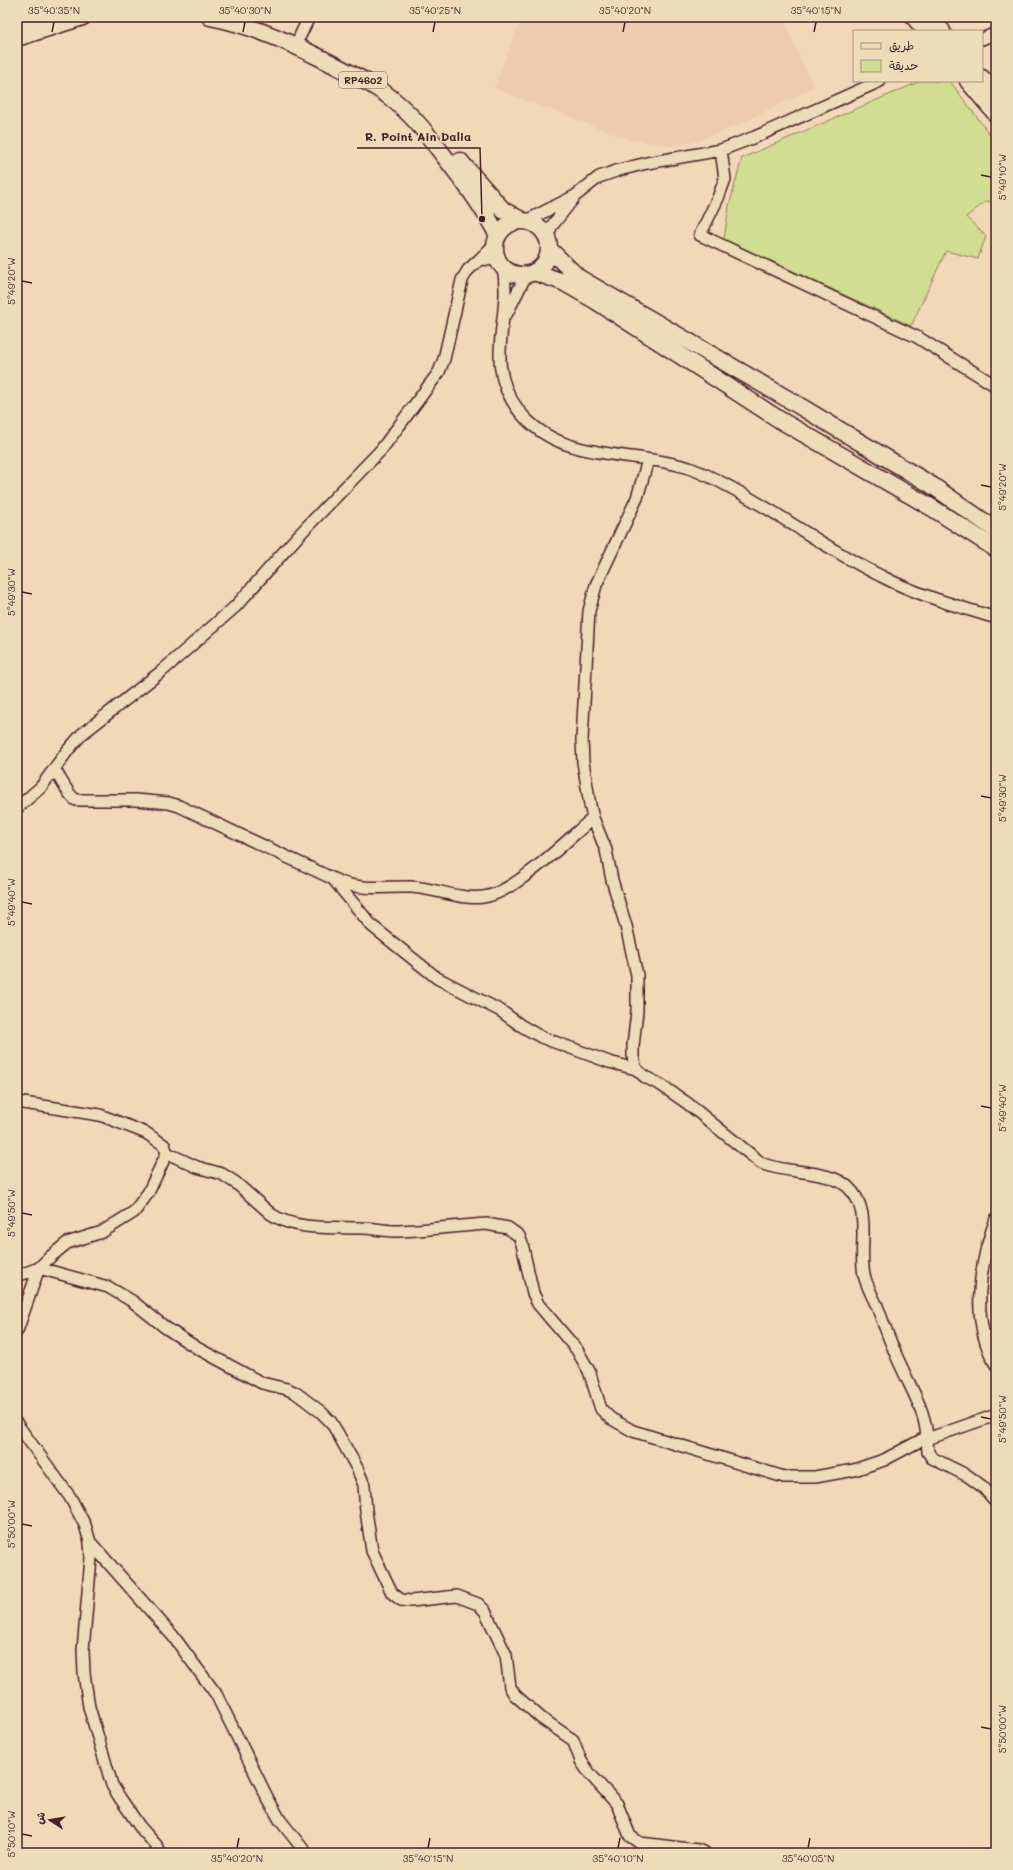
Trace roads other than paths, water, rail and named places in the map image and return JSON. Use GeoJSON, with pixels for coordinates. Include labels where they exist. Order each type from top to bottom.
{"type":"FeatureCollection","features":[{"type":"Feature","properties":{"kind":"highway"},"geometry":{"type":"LineString","coordinates":[[17,25],[41,17]]}},
{"type":"Feature","properties":{"kind":"highway"},"geometry":{"type":"LineString","coordinates":[[17,38],[83,17]]}},
{"type":"Feature","properties":{"kind":"highway","name":"RP4602"},"geometry":{"type":"LineString","coordinates":[[210,17],[260,30],[296,46],[360,78],[396,101],[417,120],[484,209],[496,240],[495,252],[500,264]]}},
{"type":"Feature","properties":{"kind":"highway","name":"RP4602"},"geometry":{"type":"LineString","coordinates":[[251,17],[300,36],[365,70],[389,84],[401,94],[430,121],[495,202],[507,213],[540,227],[548,243],[547,258],[542,266],[530,273]]}},
{"type":"Feature","properties":{"kind":"highway"},"geometry":{"type":"LineString","coordinates":[[914,17],[925,30]]}},
{"type":"Feature","properties":{"kind":"highway"},"geometry":{"type":"LineString","coordinates":[[930,17],[941,30]]}},
{"type":"Feature","properties":{"kind":"highway"},"geometry":{"type":"LineString","coordinates":[[983,79],[996,95]]}},
{"type":"Feature","properties":{"kind":"highway"},"geometry":{"type":"LineString","coordinates":[[969,82],[996,114]]}},
{"type":"Feature","properties":{"kind":"highway"},"geometry":{"type":"LineString","coordinates":[[496,240],[508,225],[524,221]]}},
{"type":"Feature","properties":{"kind":"highway"},"geometry":{"type":"LineString","coordinates":[[548,243],[579,278],[793,402],[933,486],[996,530]]}},
{"type":"Feature","properties":{"kind":"highway"},"geometry":{"type":"LineString","coordinates":[[500,264],[517,274],[530,273],[563,282],[596,301],[780,420],[934,509],[996,549]]}},
{"type":"Feature","properties":{"kind":"street"},"geometry":{"type":"LineString","coordinates":[[300,36],[309,17]]}},
{"type":"Feature","properties":{"kind":"street"},"geometry":{"type":"LineString","coordinates":[[524,221],[575,196],[599,177],[619,170],[721,150],[755,138],[878,82]]}},
{"type":"Feature","properties":{"kind":"street"},"geometry":{"type":"LineString","coordinates":[[721,150],[725,179],[718,198],[700,235],[917,337],[996,386]]}},
{"type":"Feature","properties":{"kind":"street"},"geometry":{"type":"LineString","coordinates":[[548,243],[551,227],[575,196]]}},
{"type":"Feature","properties":{"kind":"street"},"geometry":{"type":"LineString","coordinates":[[17,808],[41,787],[68,750],[82,734],[162,671],[236,606],[294,541],[381,450],[439,372],[444,359],[462,280],[468,270],[480,259],[496,240]]}},
{"type":"Feature","properties":{"kind":"street"},"geometry":{"type":"LineString","coordinates":[[480,259],[500,264]]}},
{"type":"Feature","properties":{"kind":"street","name":"RP4602"},"geometry":{"type":"LineString","coordinates":[[500,264],[506,286],[503,322],[498,354],[503,381],[514,403],[528,420],[548,436],[567,446],[592,452],[648,460],[686,468],[716,480],[881,576],[917,592],[996,618]]}},
{"type":"Feature","properties":{"kind":"street","name":"RP4602"},"geometry":{"type":"LineString","coordinates":[[503,322],[512,300],[530,273]]}},
{"type":"Feature","properties":{"kind":"street"},"geometry":{"type":"LineString","coordinates":[[636,1069],[632,1046],[637,1011],[637,976],[626,926],[612,880],[606,850],[593,818],[583,762],[582,740],[589,611],[596,585],[638,498],[648,460]]}},
{"type":"Feature","properties":{"kind":"street"},"geometry":{"type":"LineString","coordinates":[[54,770],[64,782],[70,795],[76,800],[136,800],[169,803],[179,806],[333,879],[358,888],[413,887],[470,897],[492,896],[510,887],[530,872],[593,818]]}},
{"type":"Feature","properties":{"kind":"street"},"geometry":{"type":"LineString","coordinates":[[333,879],[372,926],[437,978],[501,1011],[520,1025],[542,1037],[609,1062],[636,1069],[645,1077],[661,1085],[682,1100],[761,1163],[775,1168],[832,1179],[848,1187],[854,1194],[863,1225],[863,1267],[866,1283],[895,1353],[925,1418],[928,1452],[932,1458],[968,1476],[983,1487],[996,1502]]}},
{"type":"Feature","properties":{"kind":"street"},"geometry":{"type":"LineString","coordinates":[[17,1102],[100,1115],[146,1133],[164,1146],[167,1153],[197,1166],[222,1174],[236,1183],[271,1214],[277,1218],[293,1223],[329,1228],[360,1228],[396,1231],[486,1224],[498,1225],[512,1230],[521,1239],[533,1293],[544,1311],[577,1350],[590,1371],[601,1409],[610,1418],[633,1431],[784,1477],[816,1477],[854,1470],[884,1460],[923,1438],[927,1439],[996,1415]]}},
{"type":"Feature","properties":{"kind":"street"},"geometry":{"type":"LineString","coordinates":[[17,1276],[39,1268],[67,1243],[102,1232],[134,1212],[148,1192],[167,1153]]}},
{"type":"Feature","properties":{"kind":"street"},"geometry":{"type":"LineString","coordinates":[[996,1219],[987,1243],[982,1263],[980,1291],[984,1334],[996,1365]]}},
{"type":"Feature","properties":{"kind":"street"},"geometry":{"type":"LineString","coordinates":[[17,1331],[39,1268]]}},
{"type":"Feature","properties":{"kind":"street"},"geometry":{"type":"LineString","coordinates":[[39,1268],[108,1287],[132,1301],[166,1328],[197,1348],[262,1383],[287,1389],[296,1393],[322,1412],[337,1432],[362,1479],[372,1551],[392,1593],[401,1600],[411,1601],[457,1596],[478,1604],[485,1611],[506,1655],[510,1687],[515,1695],[541,1718],[573,1740],[580,1758],[590,1774],[618,1804],[630,1836],[640,1843],[698,1850],[705,1853]]}},
{"type":"Feature","properties":{"kind":"street"},"geometry":{"type":"LineString","coordinates":[[17,1424],[70,1497],[85,1525],[90,1542],[83,1650],[88,1707],[112,1785],[140,1828],[156,1845],[160,1853]]}},
{"type":"Feature","properties":{"kind":"street"},"geometry":{"type":"LineString","coordinates":[[90,1542],[170,1632],[216,1694],[268,1799],[280,1820],[306,1853]]}},
{"type":"Feature","properties":{"kind":"place","name":"R. Point Ain Dalia"},"geometry":{"type":"Point","coordinates":[482,219]}}]}
